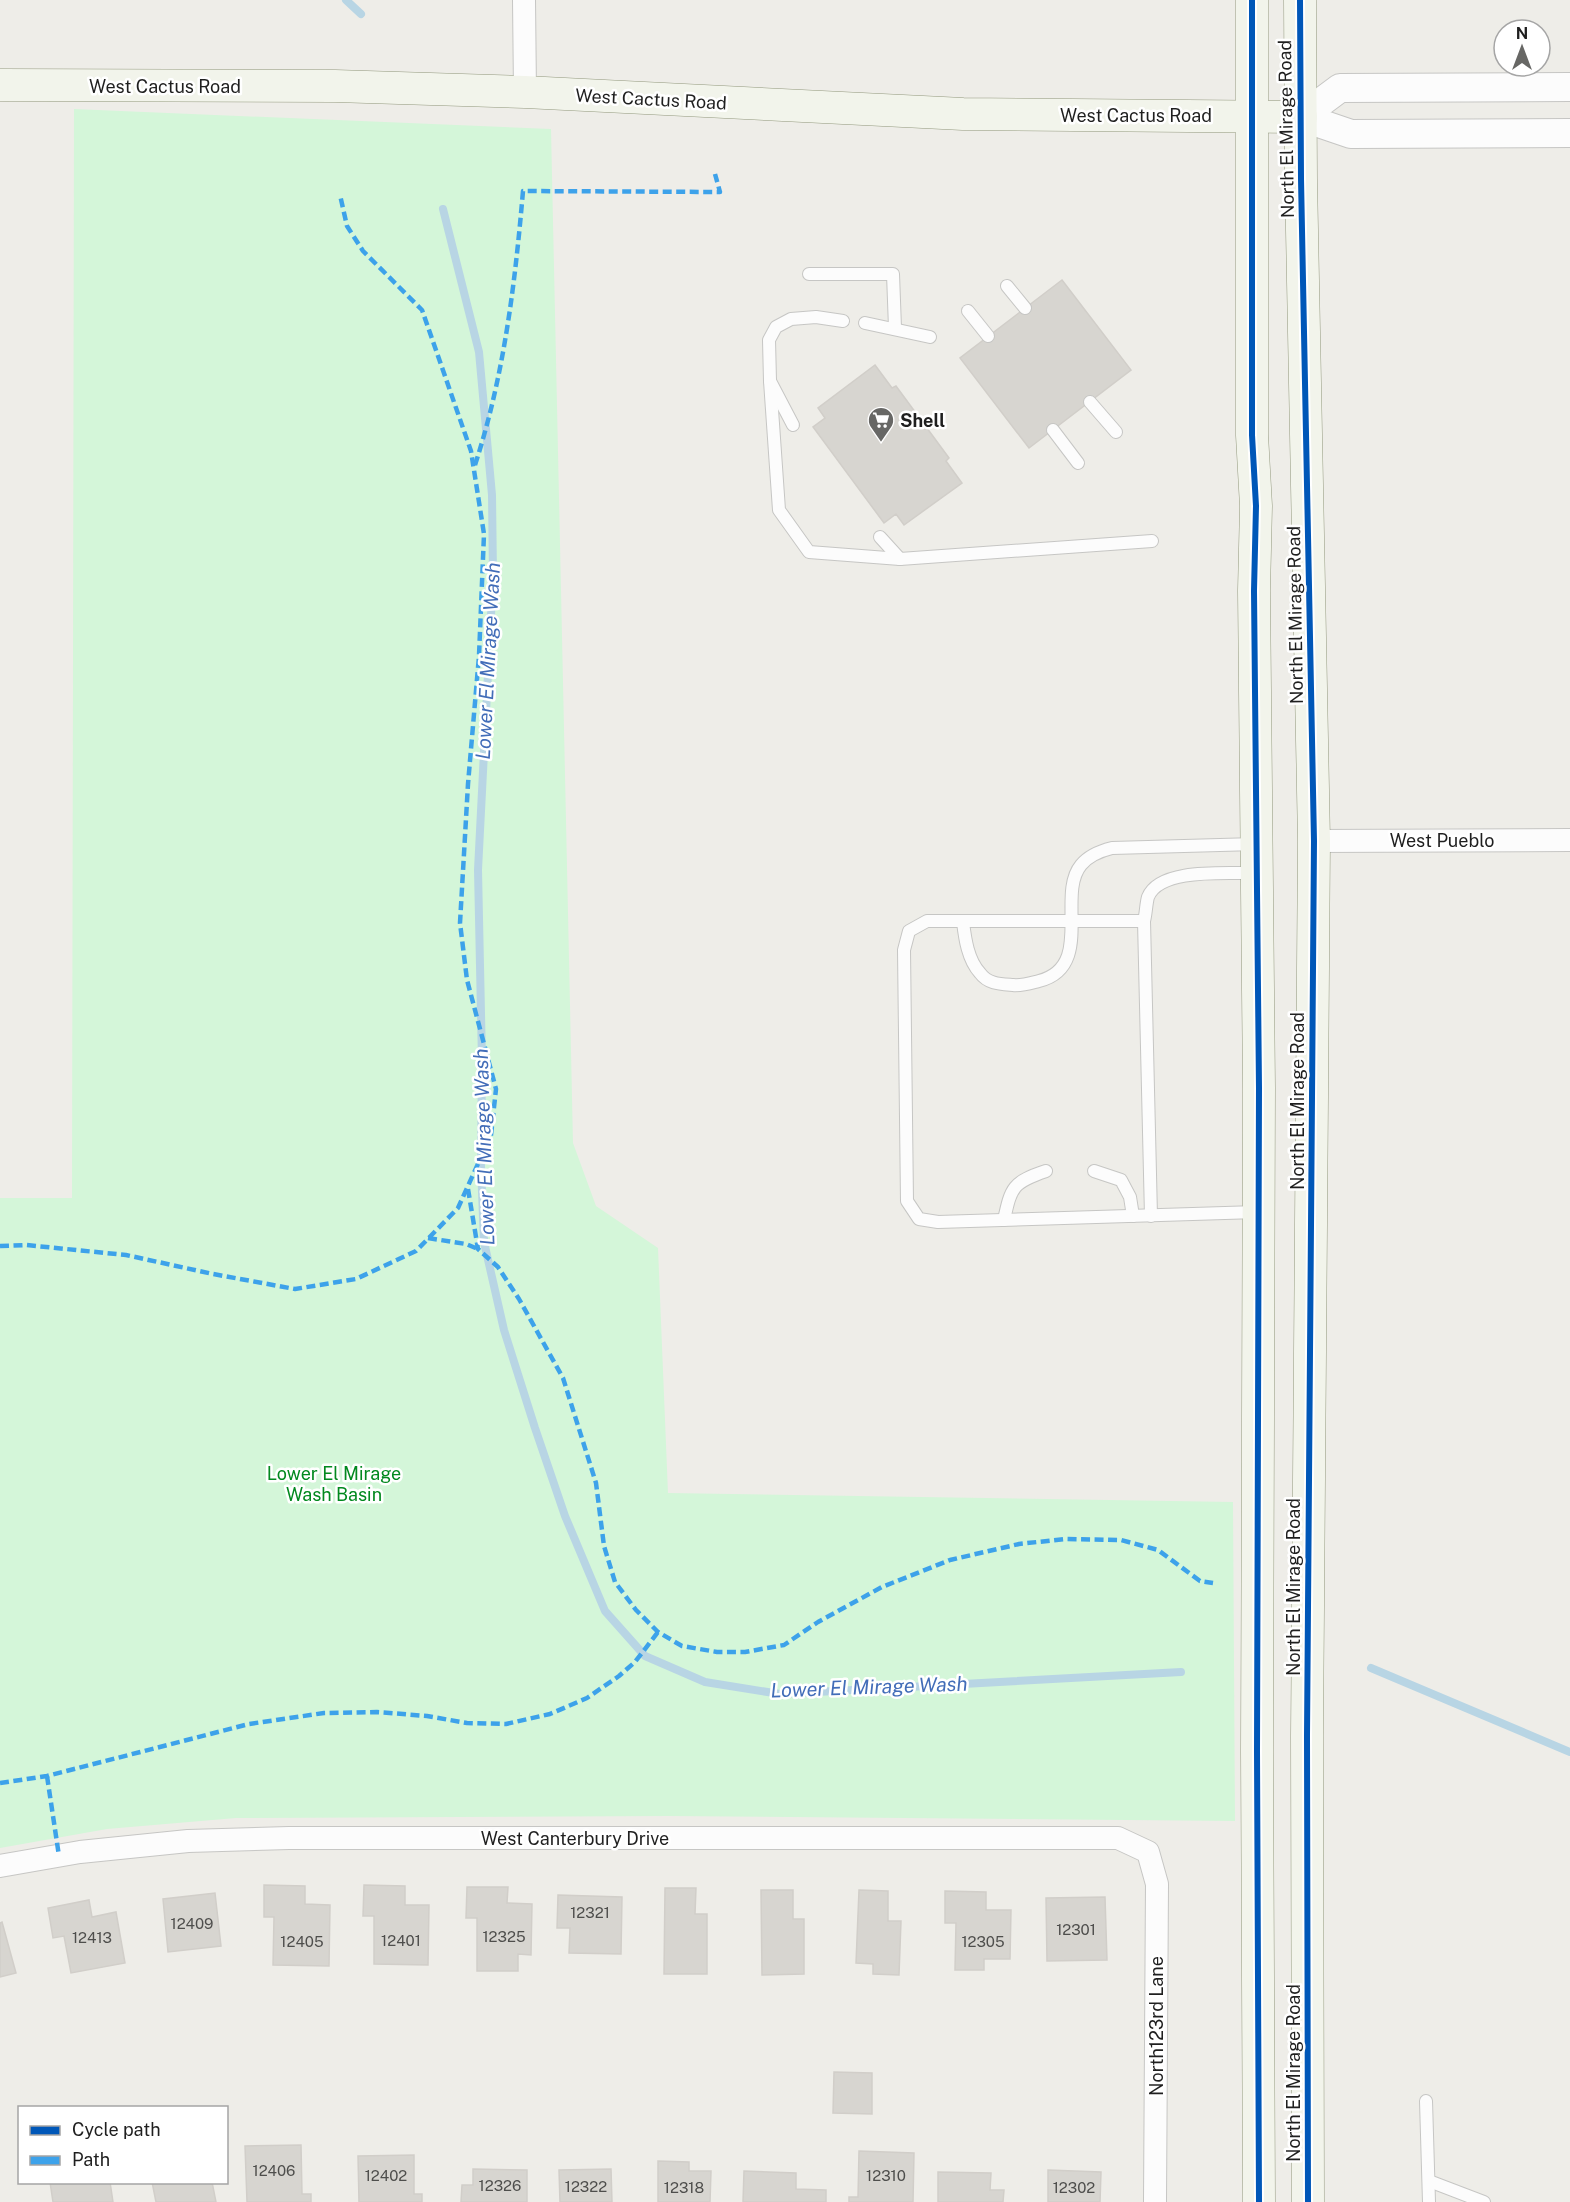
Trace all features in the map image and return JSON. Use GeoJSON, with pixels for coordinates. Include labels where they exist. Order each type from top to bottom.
{"type":"FeatureCollection","features":[{"type":"Feature","properties":{"kind":"main road","name":"North El Mirage Road"},"geometry":{"type":"LineString","coordinates":[[1252,0],[1252,435],[1256,506],[1254,602],[1259,1212],[1259,2202]]}},
{"type":"Feature","properties":{"kind":"main road","name":"North El Mirage Road"},"geometry":{"type":"LineString","coordinates":[[1300,0],[1314,841],[1307,1724],[1308,2202]]}},
{"type":"Feature","properties":{"kind":"main road","name":"West Cactus Road"},"geometry":{"type":"LineString","coordinates":[[0,85],[462,90],[963,114],[1301,117]]}},
{"type":"Feature","properties":{"kind":"street"},"geometry":{"type":"LineString","coordinates":[[524,0],[525,93]]}},
{"type":"Feature","properties":{"kind":"street"},"geometry":{"type":"LineString","coordinates":[[1301,117],[1340,88],[1570,87]]}},
{"type":"Feature","properties":{"kind":"street","name":"West Cactus Road"},"geometry":{"type":"LineString","coordinates":[[1301,117],[1351,134],[1570,133]]}},
{"type":"Feature","properties":{"kind":"street","name":"West Pueblo"},"geometry":{"type":"LineString","coordinates":[[1314,841],[1570,840]]}},
{"type":"Feature","properties":{"kind":"street","name":"West Canterbury Drive"},"geometry":{"type":"LineString","coordinates":[[0,1866],[80,1852],[188,1841],[290,1838],[1118,1838],[1148,1852]]}},
{"type":"Feature","properties":{"kind":"street","name":"North123rd Lane"},"geometry":{"type":"LineString","coordinates":[[1148,1852],[1157,1884],[1155,2202]]}},
{"type":"Feature","properties":{"kind":"lane"},"geometry":{"type":"LineString","coordinates":[[809,274],[893,274],[895,328]]}},
{"type":"Feature","properties":{"kind":"lane"},"geometry":{"type":"LineString","coordinates":[[1007,286],[1025,308]]}},
{"type":"Feature","properties":{"kind":"lane"},"geometry":{"type":"LineString","coordinates":[[968,311],[988,336]]}},
{"type":"Feature","properties":{"kind":"lane"},"geometry":{"type":"LineString","coordinates":[[843,321],[816,317],[791,319],[776,327],[769,340],[779,510],[809,552],[900,559],[1152,541]]}},
{"type":"Feature","properties":{"kind":"lane"},"geometry":{"type":"LineString","coordinates":[[865,323],[930,337]]}},
{"type":"Feature","properties":{"kind":"lane"},"geometry":{"type":"LineString","coordinates":[[770,381],[793,425]]}},
{"type":"Feature","properties":{"kind":"lane"},"geometry":{"type":"LineString","coordinates":[[1090,402],[1116,432]]}},
{"type":"Feature","properties":{"kind":"lane"},"geometry":{"type":"LineString","coordinates":[[1053,430],[1078,464]]}},
{"type":"Feature","properties":{"kind":"lane"},"geometry":{"type":"LineString","coordinates":[[880,537],[900,559]]}},
{"type":"Feature","properties":{"kind":"lane"},"geometry":{"type":"LineString","coordinates":[[963,922],[970,956],[980,974],[993,983],[1019,986],[1050,978],[1063,966],[1071,947],[1073,886],[1079,866],[1097,851],[1112,848],[1256,859]]}},
{"type":"Feature","properties":{"kind":"lane"},"geometry":{"type":"LineString","coordinates":[[1150,1216],[1144,921],[1149,896],[1158,884],[1256,859]]}},
{"type":"Feature","properties":{"kind":"lane"},"geometry":{"type":"LineString","coordinates":[[1144,921],[927,921],[909,931],[904,950],[907,1201],[919,1219],[938,1222],[1259,1212]]}},
{"type":"Feature","properties":{"kind":"lane"},"geometry":{"type":"LineString","coordinates":[[1004,1220],[1010,1192],[1027,1177],[1046,1171]]}},
{"type":"Feature","properties":{"kind":"lane"},"geometry":{"type":"LineString","coordinates":[[1094,1171],[1122,1180],[1130,1197],[1133,1216]]}},
{"type":"Feature","properties":{"kind":"lane"},"geometry":{"type":"LineString","coordinates":[[1426,2101],[1429,2202]]}},
{"type":"Feature","properties":{"kind":"lane"},"geometry":{"type":"LineString","coordinates":[[1429,2181],[1484,2202]]}},
{"type":"Feature","properties":{"kind":"green space","name":"Lower El Mirage Wash Basin"},"geometry":{"type":"Polygon","coordinates":[[[74,109],[551,129],[573,1143],[596,1206],[658,1248],[668,1493],[1233,1502],[1235,1821],[668,1816],[236,1818],[107,1829],[0,1848],[0,1198],[72,1198],[74,109]]]}},
{"type":"Feature","properties":{"kind":"building"},"geometry":{"type":"Polygon","coordinates":[[[1062,280],[1131,370],[1029,448],[960,358],[1062,280]]]}},
{"type":"Feature","properties":{"kind":"building","name":"Shell"},"geometry":{"type":"Polygon","coordinates":[[[875,365],[892,388],[896,386],[949,458],[946,461],[962,483],[904,525],[896,514],[884,523],[813,427],[825,418],[818,408],[875,365]]]}},
{"type":"Feature","properties":{"kind":"building"},"geometry":{"type":"Polygon","coordinates":[[[264,1885],[305,1886],[305,1904],[330,1905],[329,1966],[273,1965],[274,1917],[264,1917],[264,1885]]]}},
{"type":"Feature","properties":{"kind":"building"},"geometry":{"type":"Polygon","coordinates":[[[364,1885],[405,1886],[405,1905],[429,1905],[428,1965],[374,1964],[374,1916],[363,1916],[364,1885]]]}},
{"type":"Feature","properties":{"kind":"building"},"geometry":{"type":"Polygon","coordinates":[[[467,1887],[508,1887],[507,1903],[532,1904],[531,1955],[518,1954],[518,1971],[477,1971],[477,1918],[466,1918],[467,1887]]]}},
{"type":"Feature","properties":{"kind":"building"},"geometry":{"type":"Polygon","coordinates":[[[665,1888],[696,1888],[695,1914],[707,1914],[707,1974],[664,1974],[665,1888]]]}},
{"type":"Feature","properties":{"kind":"building"},"geometry":{"type":"Polygon","coordinates":[[[761,1890],[793,1890],[793,1919],[804,1919],[804,1974],[762,1975],[761,1890]]]}},
{"type":"Feature","properties":{"kind":"building"},"geometry":{"type":"Polygon","coordinates":[[[859,1890],[888,1891],[888,1921],[901,1921],[899,1975],[873,1974],[873,1964],[856,1963],[859,1890]]]}},
{"type":"Feature","properties":{"kind":"building"},"geometry":{"type":"Polygon","coordinates":[[[945,1891],[986,1892],[986,1910],[1011,1910],[1010,1959],[984,1959],[984,1970],[955,1970],[956,1923],[945,1923],[945,1891]]]}},
{"type":"Feature","properties":{"kind":"building"},"geometry":{"type":"Polygon","coordinates":[[[215,1893],[221,1946],[168,1952],[163,1899],[215,1893]]]}},
{"type":"Feature","properties":{"kind":"building"},"geometry":{"type":"Polygon","coordinates":[[[558,1895],[622,1897],[621,1954],[569,1953],[570,1928],[557,1928],[558,1895]]]}},
{"type":"Feature","properties":{"kind":"building"},"geometry":{"type":"Polygon","coordinates":[[[1105,1897],[1107,1960],[1047,1961],[1046,1898],[1105,1897]]]}},
{"type":"Feature","properties":{"kind":"building"},"geometry":{"type":"Polygon","coordinates":[[[89,1900],[92,1917],[116,1912],[125,1963],[71,1973],[64,1936],[53,1938],[48,1908],[89,1900]]]}},
{"type":"Feature","properties":{"kind":"building"},"geometry":{"type":"Polygon","coordinates":[[[2,1922],[16,1973],[0,1977],[0,1923],[2,1922]]]}},
{"type":"Feature","properties":{"kind":"building"},"geometry":{"type":"Polygon","coordinates":[[[834,2072],[872,2073],[872,2114],[833,2113],[834,2072]]]}},
{"type":"Feature","properties":{"kind":"building"},"geometry":{"type":"Polygon","coordinates":[[[301,2145],[302,2194],[311,2194],[311,2202],[247,2202],[245,2146],[301,2145]]]}},
{"type":"Feature","properties":{"kind":"building"},"geometry":{"type":"Polygon","coordinates":[[[859,2151],[914,2153],[913,2202],[849,2202],[849,2197],[858,2197],[859,2151]]]}},
{"type":"Feature","properties":{"kind":"building"},"geometry":{"type":"Polygon","coordinates":[[[414,2155],[414,2194],[422,2194],[422,2202],[359,2202],[358,2156],[414,2155]]]}},
{"type":"Feature","properties":{"kind":"building"},"geometry":{"type":"Polygon","coordinates":[[[658,2161],[689,2162],[689,2171],[711,2171],[710,2202],[658,2202],[658,2161]]]}},
{"type":"Feature","properties":{"kind":"building"},"geometry":{"type":"Polygon","coordinates":[[[473,2169],[527,2170],[527,2202],[461,2202],[462,2185],[473,2185],[473,2169]]]}},
{"type":"Feature","properties":{"kind":"building"},"geometry":{"type":"Polygon","coordinates":[[[611,2169],[612,2202],[560,2202],[559,2170],[611,2169]]]}},
{"type":"Feature","properties":{"kind":"building"},"geometry":{"type":"Polygon","coordinates":[[[1048,2170],[1101,2172],[1100,2202],[1048,2202],[1048,2170]]]}},
{"type":"Feature","properties":{"kind":"building"},"geometry":{"type":"Polygon","coordinates":[[[744,2171],[796,2173],[796,2189],[826,2190],[826,2202],[743,2202],[744,2171]]]}},
{"type":"Feature","properties":{"kind":"building"},"geometry":{"type":"Polygon","coordinates":[[[938,2172],[991,2173],[990,2190],[1004,2190],[1003,2202],[938,2202],[938,2172]]]}},
{"type":"Feature","properties":{"kind":"building"},"geometry":{"type":"Polygon","coordinates":[[[50,2184],[110,2184],[113,2202],[53,2202],[50,2184]]]}},
{"type":"Feature","properties":{"kind":"building"},"geometry":{"type":"Polygon","coordinates":[[[152,2184],[212,2184],[216,2202],[156,2202],[152,2184]]]}},
{"type":"Feature","properties":{"kind":"waterway","name":"Lower El Mirage Wash"},"geometry":{"type":"LineString","coordinates":[[346,0],[361,14]]}},
{"type":"Feature","properties":{"kind":"waterway","name":"Lower El Mirage Wash"},"geometry":{"type":"LineString","coordinates":[[443,209],[479,352],[492,495],[493,575],[478,870],[484,1242],[504,1330],[535,1428],[565,1516],[605,1611],[645,1656],[705,1682],[780,1694],[1181,1672]]}},
{"type":"Feature","properties":{"kind":"waterway","name":"Lower El Mirage Wash"},"geometry":{"type":"LineString","coordinates":[[1371,1668],[1570,1752]]}},
{"type":"Feature","properties":{"kind":"marked path"},"geometry":{"type":"LineString","coordinates":[[475,465],[494,398],[507,330],[523,191],[720,192],[715,174]]}},
{"type":"Feature","properties":{"kind":"marked path"},"geometry":{"type":"LineString","coordinates":[[0,1246],[26,1245],[126,1255],[295,1289],[356,1279],[416,1251],[458,1208],[491,1135],[496,1089],[467,980],[460,923],[468,784],[479,656],[484,534],[471,451],[422,310],[363,251],[347,226],[340,195]]}},
{"type":"Feature","properties":{"kind":"marked path"},"geometry":{"type":"LineString","coordinates":[[468,1189],[478,1249],[498,1267],[519,1299],[563,1378],[596,1483],[604,1546],[615,1582],[636,1610],[658,1632],[682,1646],[717,1652],[745,1652],[784,1645],[818,1622],[882,1587],[950,1560],[1019,1544],[1065,1539],[1121,1540],[1158,1550],[1200,1581],[1213,1583]]}},
{"type":"Feature","properties":{"kind":"marked path"},"geometry":{"type":"LineString","coordinates":[[428,1238],[466,1244],[478,1249]]}},
{"type":"Feature","properties":{"kind":"marked path"},"geometry":{"type":"LineString","coordinates":[[0,1783],[47,1776],[249,1724],[324,1713],[377,1712],[427,1716],[467,1723],[506,1724],[550,1714],[587,1698],[619,1676],[635,1662],[658,1632]]}},
{"type":"Feature","properties":{"kind":"marked path"},"geometry":{"type":"LineString","coordinates":[[47,1776],[59,1856]]}},
{"type":"Feature","properties":{"kind":"cycle path"},"geometry":{"type":"LineString","coordinates":[[1252,0],[1252,435],[1256,506],[1254,591],[1259,1088],[1257,1751],[1259,2202]]}},
{"type":"Feature","properties":{"kind":"cycle path"},"geometry":{"type":"LineString","coordinates":[[1300,0],[1301,179],[1314,841],[1307,1736],[1308,2202]]}},
{"type":"Feature","properties":{"kind":"place","name":"Shell"},"geometry":{"type":"Point","coordinates":[881,443]}}]}
